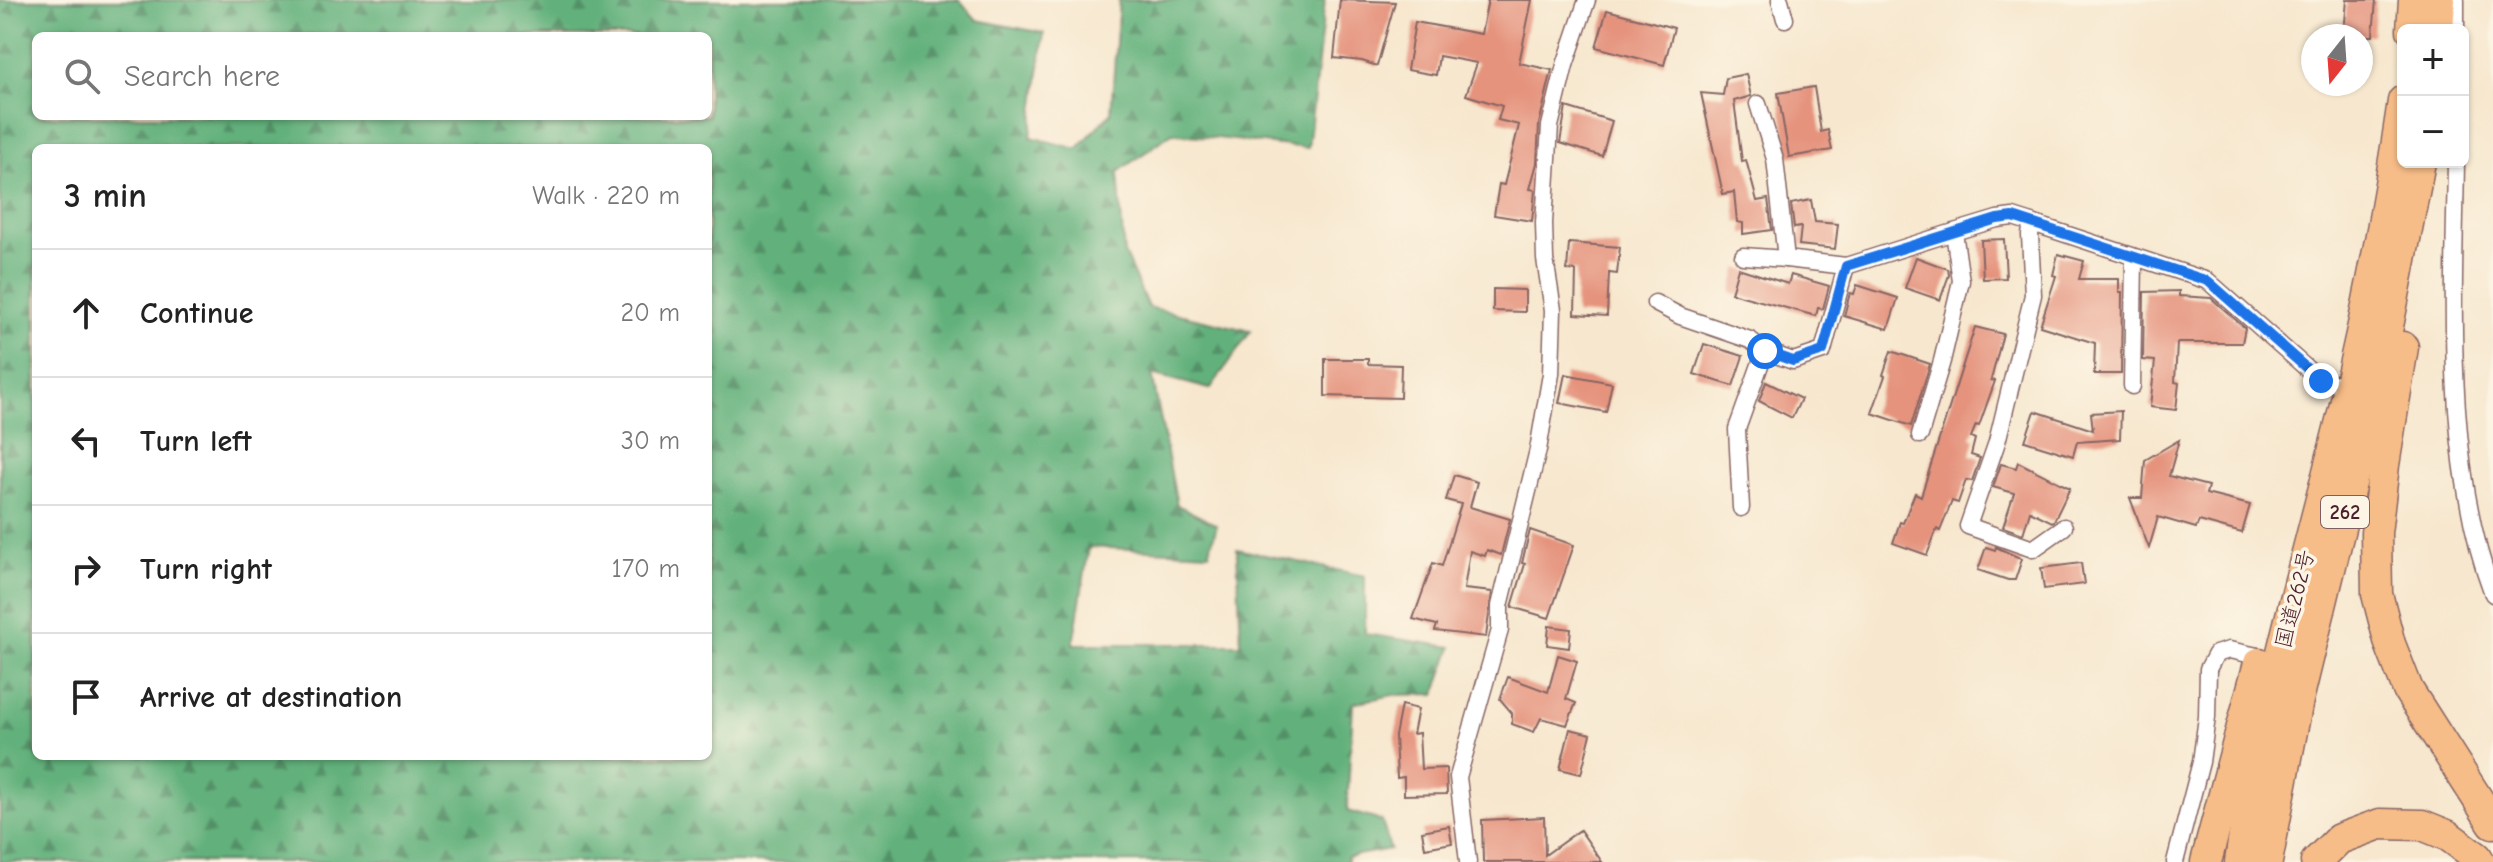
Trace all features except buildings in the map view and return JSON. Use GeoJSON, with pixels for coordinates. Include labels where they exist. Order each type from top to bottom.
{"type":"FeatureCollection","features":[{"type":"Feature","properties":{"kind":"highway"},"geometry":{"type":"LineString","coordinates":[[2412,24],[2414,0]]}},
{"type":"Feature","properties":{"kind":"highway"},"geometry":{"type":"LineString","coordinates":[[2438,24],[2440,0]]}},
{"type":"Feature","properties":{"kind":"highway","name":"国道262号"},"geometry":{"type":"LineString","coordinates":[[2240,862],[2270,659],[2295,602],[2349,386],[2378,250],[2397,137]]}},
{"type":"Feature","properties":{"kind":"highway","name":"国道262号"},"geometry":{"type":"LineString","coordinates":[[2267,862],[2298,700],[2383,352],[2420,168]]}},
{"type":"Feature","properties":{"kind":"highway"},"geometry":{"type":"LineString","coordinates":[[2421,168],[2416,266],[2377,520],[2377,594],[2390,644],[2408,690],[2493,823]]}},
{"type":"Feature","properties":{"kind":"highway"},"geometry":{"type":"LineString","coordinates":[[2206,862],[2270,659]]}},
{"type":"Feature","properties":{"kind":"highway"},"geometry":{"type":"LineString","coordinates":[[2316,862],[2339,839],[2380,824],[2422,825],[2447,835],[2480,862]]}},
{"type":"Feature","properties":{"kind":"street"},"geometry":{"type":"LineString","coordinates":[[1468,862],[1458,777],[1500,630],[1500,606],[1538,450],[1551,374],[1553,310],[1545,259],[1544,223],[1550,126],[1565,65],[1587,0]]}},
{"type":"Feature","properties":{"kind":"street"},"geometry":{"type":"LineString","coordinates":[[1780,0],[1785,19]]}},
{"type":"Feature","properties":{"kind":"street"},"geometry":{"type":"LineString","coordinates":[[2456,0],[2456,24]]}},
{"type":"Feature","properties":{"kind":"street"},"geometry":{"type":"LineString","coordinates":[[1758,104],[1775,159],[1786,259]]}},
{"type":"Feature","properties":{"kind":"street"},"geometry":{"type":"LineString","coordinates":[[2456,168],[2454,267],[2460,438],[2471,516],[2493,594]]}},
{"type":"Feature","properties":{"kind":"street"},"geometry":{"type":"LineString","coordinates":[[1743,256],[1846,266],[1997,219],[2013,217],[2208,281],[2321,381],[2349,386]]}},
{"type":"Feature","properties":{"kind":"street"},"geometry":{"type":"LineString","coordinates":[[2032,223],[2033,295],[1997,442],[1968,526],[2033,549],[2064,527]]}},
{"type":"Feature","properties":{"kind":"street"},"geometry":{"type":"LineString","coordinates":[[1920,435],[1961,281],[1954,232]]}},
{"type":"Feature","properties":{"kind":"street"},"geometry":{"type":"LineString","coordinates":[[2132,386],[2134,259]]}},
{"type":"Feature","properties":{"kind":"street"},"geometry":{"type":"LineString","coordinates":[[1655,303],[1680,316],[1750,340],[1765,351],[1793,361],[1823,351],[1846,266]]}},
{"type":"Feature","properties":{"kind":"street"},"geometry":{"type":"LineString","coordinates":[[1741,508],[1737,429],[1765,351]]}},
{"type":"Feature","properties":{"kind":"street"},"geometry":{"type":"LineString","coordinates":[[2175,862],[2201,762],[2207,717],[2208,669],[2216,654],[2229,650],[2270,659]]}},
{"type":"Feature","properties":{"kind":"green space"},"geometry":{"type":"Polygon","coordinates":[[[0,0],[959,0],[977,20],[1044,33],[1031,137],[1077,149],[1111,113],[1119,0],[1325,0],[1308,148],[1172,133],[1118,172],[1124,253],[1148,307],[1251,331],[1210,389],[1152,374],[1177,505],[1217,525],[1209,553],[1089,547],[1073,644],[1241,644],[1237,549],[1365,576],[1365,634],[1452,647],[1435,694],[1393,695],[1353,703],[1347,811],[1382,821],[1390,849],[1347,857],[1348,862],[0,862],[0,0]]]}},
{"type":"Feature","properties":{"kind":"route"},"geometry":{"type":"LineString","coordinates":[[1765,351],[1793,361],[1823,351],[1846,266],[1997,219],[2013,217],[2208,281],[2246,318],[2321,381]]}}]}
